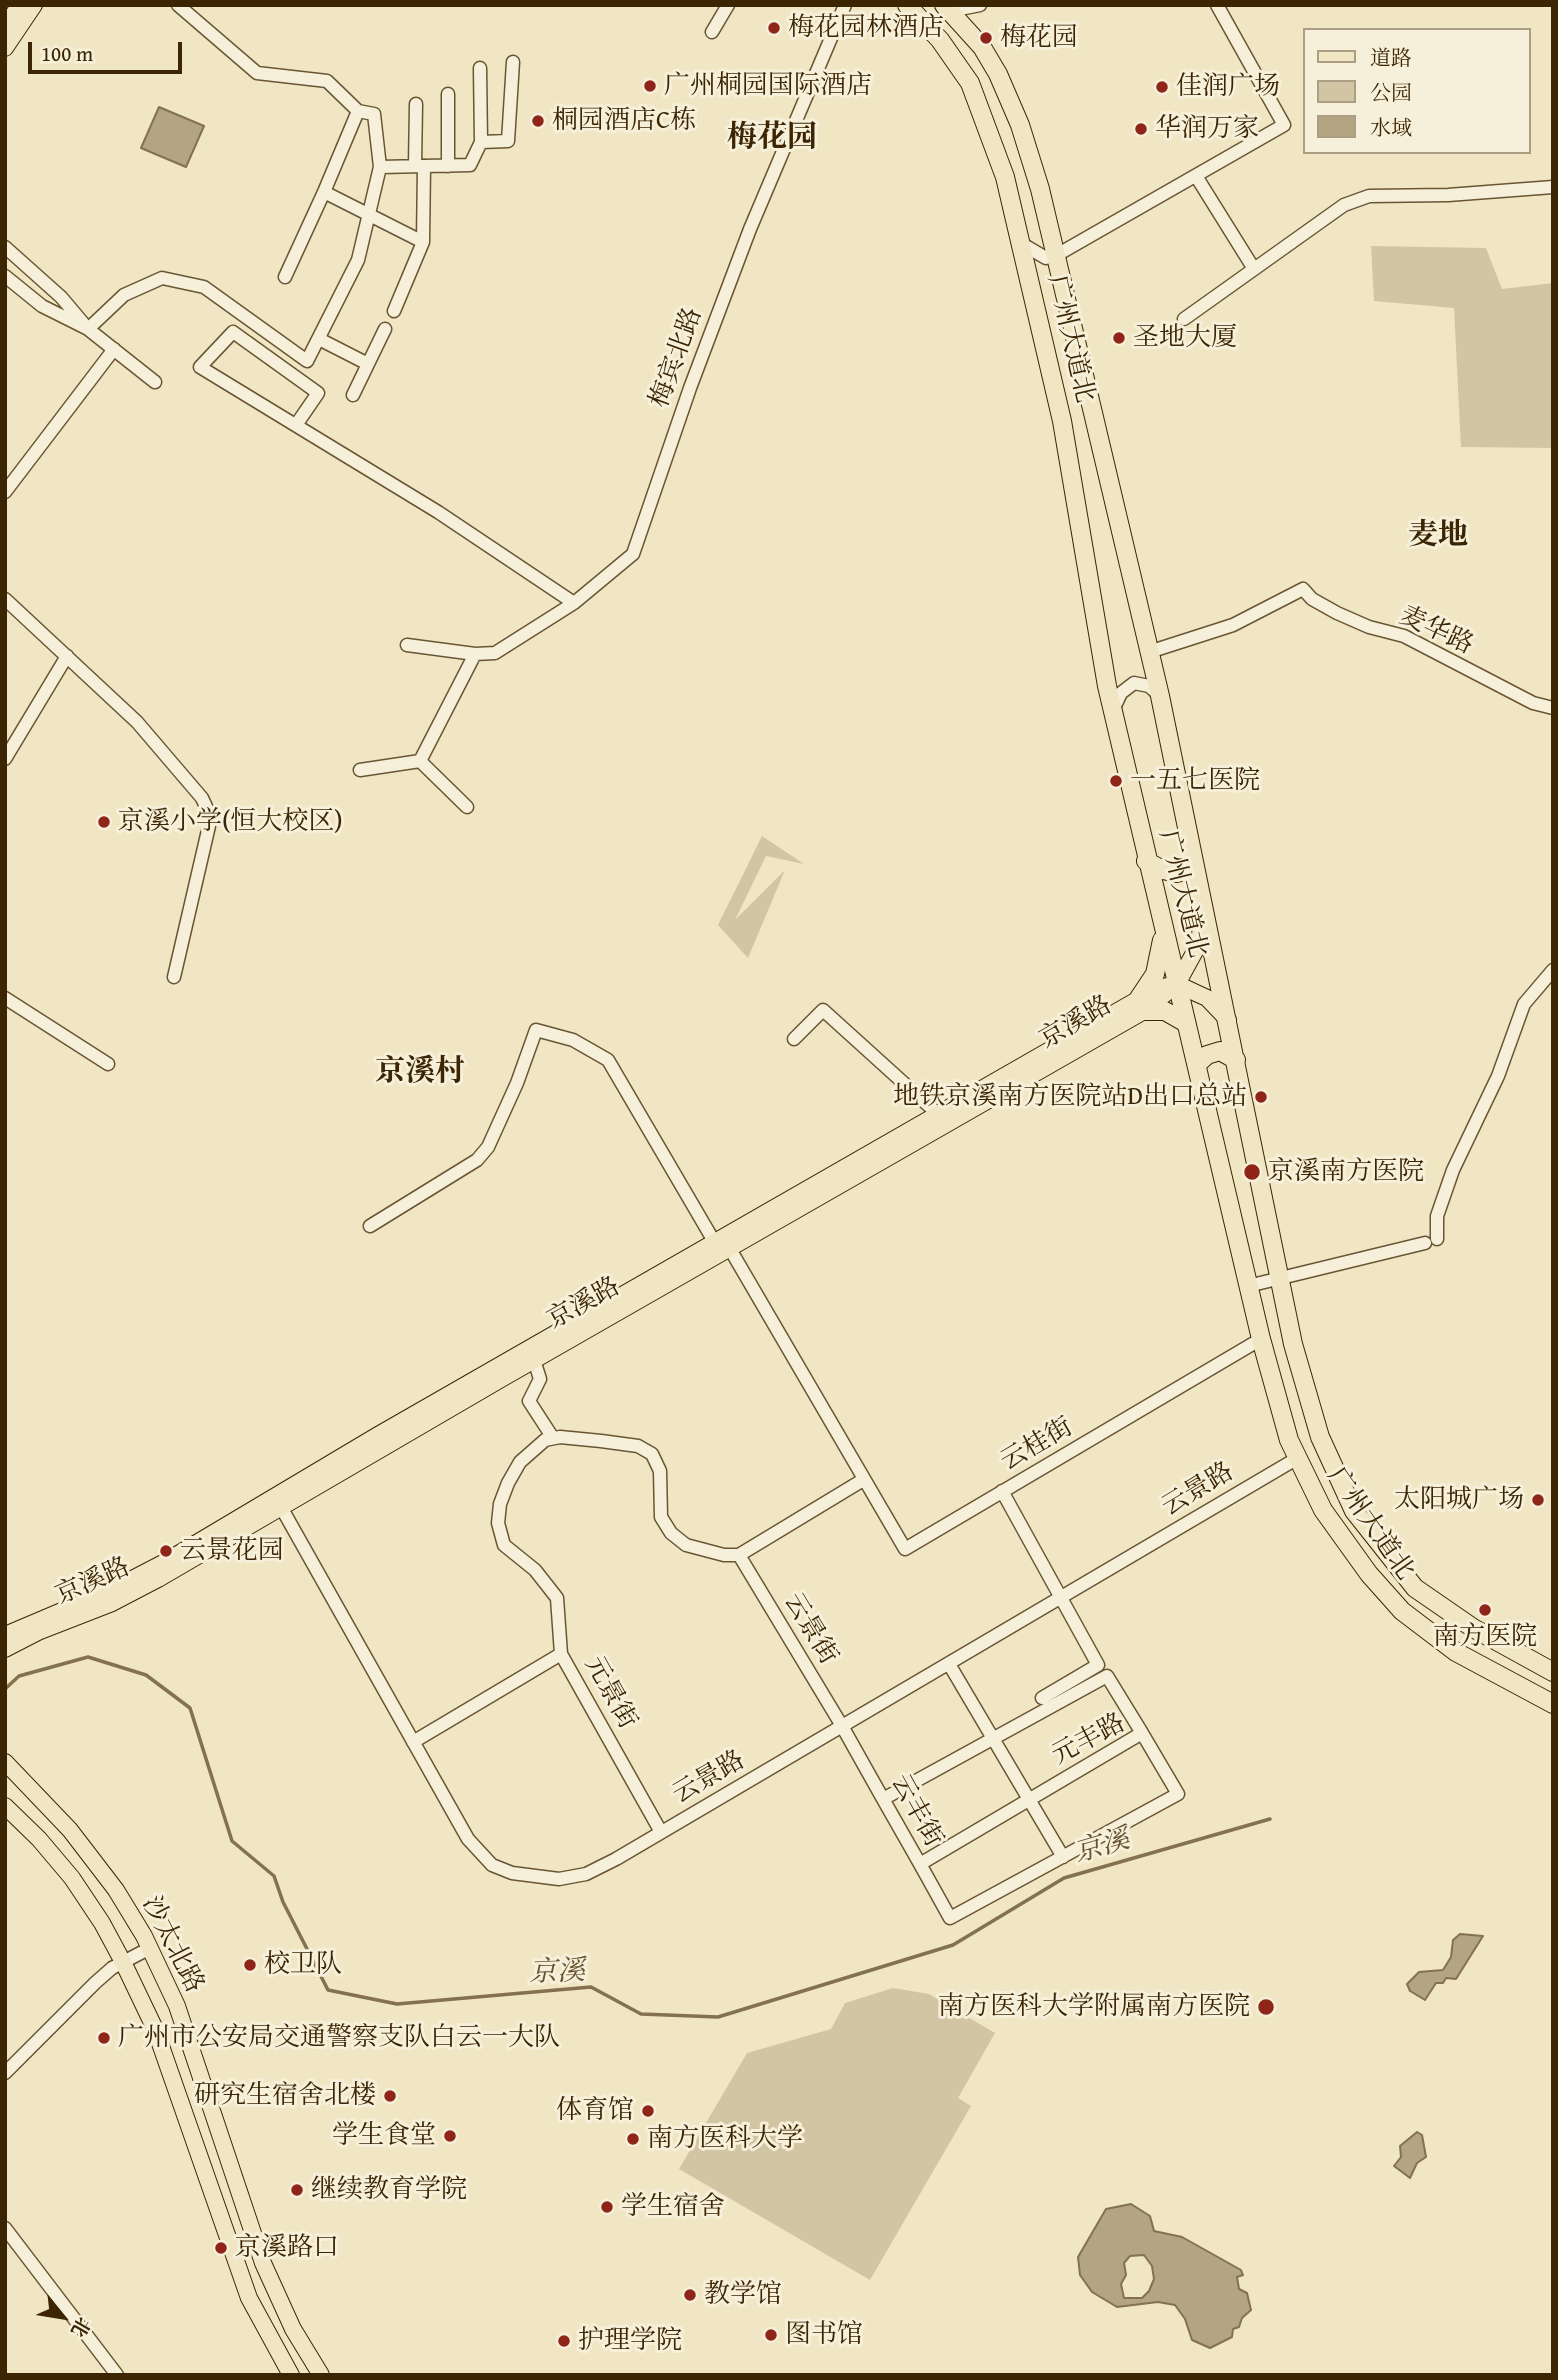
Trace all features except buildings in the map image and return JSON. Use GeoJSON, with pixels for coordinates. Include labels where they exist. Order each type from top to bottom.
{"type":"FeatureCollection","features":[{"type":"Feature","properties":{"kind":"highway","name":"广州大道北"},"geometry":{"type":"LineString","coordinates":[[907,5],[940,40],[977,99],[1000,157],[1067,446],[1113,710],[1146,860],[1197,1063],[1261,1339],[1297,1459],[1310,1489],[1337,1531],[1402,1611],[1456,1652],[1553,1704]]}},
{"type":"Feature","properties":{"kind":"highway","name":"广州大道北"},"geometry":{"type":"LineString","coordinates":[[947,8],[982,47],[1007,92],[1034,168],[1160,696],[1279,1278],[1299,1370],[1313,1418],[1335,1473],[1368,1532],[1415,1588],[1500,1644],[1553,1672]]}},
{"type":"Feature","properties":{"kind":"highway"},"geometry":{"type":"LineString","coordinates":[[1146,860],[1163,870],[1177,873],[1184,871],[1192,856]]}},
{"type":"Feature","properties":{"kind":"highway"},"geometry":{"type":"LineString","coordinates":[[1162,919],[1158,965],[1142,1004],[1165,1011],[1186,1023]]}},
{"type":"Feature","properties":{"kind":"highway"},"geometry":{"type":"LineString","coordinates":[[1197,1063],[1207,1055],[1220,1051],[1236,1060]]}},
{"type":"Feature","properties":{"kind":"main road"},"geometry":{"type":"LineString","coordinates":[[5,26],[20,5]]}},
{"type":"Feature","properties":{"kind":"main road"},"geometry":{"type":"LineString","coordinates":[[5,48],[34,5]]}},
{"type":"Feature","properties":{"kind":"main road","name":"京溪路"},"geometry":{"type":"LineString","coordinates":[[5,1635],[151,1570],[378,1435],[722,1246],[1177,984],[1199,944],[1203,902]]}},
{"type":"Feature","properties":{"kind":"main road"},"geometry":{"type":"LineString","coordinates":[[1177,984],[1207,998],[1228,1020]]}},
{"type":"Feature","properties":{"kind":"main road","name":"京溪路"},"geometry":{"type":"LineString","coordinates":[[5,1649],[40,1631],[136,1591],[534,1360],[939,1115],[1142,1004]]}},
{"type":"Feature","properties":{"kind":"main road","name":"沙太北路"},"geometry":{"type":"LineString","coordinates":[[5,1762],[70,1830],[116,1890],[150,1948],[177,2006],[263,2263],[293,2329],[321,2375]]}},
{"type":"Feature","properties":{"kind":"main road","name":"沙太北路"},"geometry":{"type":"LineString","coordinates":[[5,1806],[40,1839],[72,1878],[102,1923],[123,1962],[155,2029],[249,2298],[292,2375]]}},
{"type":"Feature","properties":{"kind":"street"},"geometry":{"type":"LineString","coordinates":[[88,329],[124,295],[162,278],[204,287],[307,361],[358,260],[380,167],[374,114],[358,111],[327,81],[257,73],[178,5]]}},
{"type":"Feature","properties":{"kind":"street"},"geometry":{"type":"LineString","coordinates":[[712,32],[728,5]]}},
{"type":"Feature","properties":{"kind":"street","name":"梅宾北路"},"geometry":{"type":"LineString","coordinates":[[475,654],[495,653],[574,603],[633,554],[690,388],[750,229],[845,5]]}},
{"type":"Feature","properties":{"kind":"street"},"geometry":{"type":"LineString","coordinates":[[947,8],[980,5]]}},
{"type":"Feature","properties":{"kind":"street"},"geometry":{"type":"LineString","coordinates":[[1022,244],[1046,258],[1055,256],[1284,125],[1217,5]]}},
{"type":"Feature","properties":{"kind":"street"},"geometry":{"type":"LineString","coordinates":[[481,142],[508,141],[513,62]]}},
{"type":"Feature","properties":{"kind":"street"},"geometry":{"type":"LineString","coordinates":[[380,167],[470,165],[481,142],[480,68]]}},
{"type":"Feature","properties":{"kind":"street"},"geometry":{"type":"LineString","coordinates":[[448,94],[448,166]]}},
{"type":"Feature","properties":{"kind":"street"},"geometry":{"type":"LineString","coordinates":[[394,311],[423,242],[416,104]]}},
{"type":"Feature","properties":{"kind":"street"},"geometry":{"type":"LineString","coordinates":[[285,277],[358,111]]}},
{"type":"Feature","properties":{"kind":"street"},"geometry":{"type":"LineString","coordinates":[[1196,176],[1254,269]]}},
{"type":"Feature","properties":{"kind":"street"},"geometry":{"type":"LineString","coordinates":[[1184,319],[1344,205],[1369,196],[1448,195],[1553,187]]}},
{"type":"Feature","properties":{"kind":"street"},"geometry":{"type":"LineString","coordinates":[[324,192],[423,242]]}},
{"type":"Feature","properties":{"kind":"street"},"geometry":{"type":"LineString","coordinates":[[5,247],[61,297],[88,329]]}},
{"type":"Feature","properties":{"kind":"street"},"geometry":{"type":"LineString","coordinates":[[5,276],[42,306],[88,329],[155,382]]}},
{"type":"Feature","properties":{"kind":"street"},"geometry":{"type":"LineString","coordinates":[[353,395],[385,329]]}},
{"type":"Feature","properties":{"kind":"street"},"geometry":{"type":"LineString","coordinates":[[296,425],[318,393],[233,332],[200,368],[438,512],[574,603]]}},
{"type":"Feature","properties":{"kind":"street"},"geometry":{"type":"LineString","coordinates":[[319,339],[368,364]]}},
{"type":"Feature","properties":{"kind":"street"},"geometry":{"type":"LineString","coordinates":[[5,492],[114,349]]}},
{"type":"Feature","properties":{"kind":"street","name":"麦华路"},"geometry":{"type":"LineString","coordinates":[[1149,652],[1233,625],[1303,589],[1312,599],[1337,613],[1369,627],[1404,636],[1533,702],[1553,708]]}},
{"type":"Feature","properties":{"kind":"street"},"geometry":{"type":"LineString","coordinates":[[5,599],[137,722],[202,798],[208,811],[209,826],[174,977]]}},
{"type":"Feature","properties":{"kind":"street"},"geometry":{"type":"LineString","coordinates":[[407,645],[475,654],[420,761]]}},
{"type":"Feature","properties":{"kind":"street"},"geometry":{"type":"LineString","coordinates":[[5,759],[67,656]]}},
{"type":"Feature","properties":{"kind":"street"},"geometry":{"type":"LineString","coordinates":[[1113,710],[1121,693],[1134,683],[1149,686],[1160,696]]}},
{"type":"Feature","properties":{"kind":"street"},"geometry":{"type":"LineString","coordinates":[[360,770],[420,761]]}},
{"type":"Feature","properties":{"kind":"street"},"geometry":{"type":"LineString","coordinates":[[420,761],[467,807]]}},
{"type":"Feature","properties":{"kind":"street"},"geometry":{"type":"LineString","coordinates":[[1248,1286],[1431,1241],[1453,1170],[1498,1076],[1524,1004],[1553,970]]}},
{"type":"Feature","properties":{"kind":"street"},"geometry":{"type":"LineString","coordinates":[[5,998],[108,1064]]}},
{"type":"Feature","properties":{"kind":"street"},"geometry":{"type":"LineString","coordinates":[[794,1039],[823,1010],[939,1115]]}},
{"type":"Feature","properties":{"kind":"street","name":"云桂街"},"geometry":{"type":"LineString","coordinates":[[370,1226],[477,1160],[488,1147],[517,1083],[536,1030],[573,1040],[608,1060],[905,1549],[1261,1339]]}},
{"type":"Feature","properties":{"kind":"street"},"geometry":{"type":"LineString","coordinates":[[534,1360],[540,1379],[529,1401],[553,1438]]}},
{"type":"Feature","properties":{"kind":"street"},"geometry":{"type":"LineString","coordinates":[[561,1654],[556,1598],[535,1570],[503,1545],[498,1523],[500,1504],[520,1462],[545,1440],[553,1438],[638,1447],[652,1454],[660,1471],[661,1517],[671,1533],[686,1545],[724,1555],[739,1555],[863,1480]]}},
{"type":"Feature","properties":{"kind":"street","name":"云景路"},"geometry":{"type":"LineString","coordinates":[[281,1507],[468,1839],[492,1865],[512,1873],[559,1879],[586,1874],[662,1832],[1297,1459]]}},
{"type":"Feature","properties":{"kind":"street"},"geometry":{"type":"LineString","coordinates":[[1002,1491],[1098,1665],[1042,1698]]}},
{"type":"Feature","properties":{"kind":"street","name":"云景街"},"geometry":{"type":"LineString","coordinates":[[739,1555],[842,1726]]}},
{"type":"Feature","properties":{"kind":"street","name":"元景街"},"geometry":{"type":"LineString","coordinates":[[413,1742],[561,1654],[662,1832]]}},
{"type":"Feature","properties":{"kind":"street"},"geometry":{"type":"LineString","coordinates":[[948,1664],[1063,1857]]}},
{"type":"Feature","properties":{"kind":"street"},"geometry":{"type":"LineString","coordinates":[[883,1799],[1107,1676],[1142,1733]]}},
{"type":"Feature","properties":{"kind":"street","name":"云丰街"},"geometry":{"type":"LineString","coordinates":[[842,1726],[950,1919]]}},
{"type":"Feature","properties":{"kind":"street","name":"元丰路"},"geometry":{"type":"LineString","coordinates":[[920,1864],[1142,1733],[1178,1794],[950,1919]]}},
{"type":"Feature","properties":{"kind":"street"},"geometry":{"type":"LineString","coordinates":[[5,2073],[95,1983],[123,1962],[150,1948]]}},
{"type":"Feature","properties":{"kind":"street"},"geometry":{"type":"LineString","coordinates":[[5,2228],[117,2375]]}},
{"type":"Feature","properties":{"kind":"green space"},"geometry":{"type":"Polygon","coordinates":[[[1371,246],[1486,248],[1502,289],[1553,283],[1553,448],[1461,447],[1454,308],[1374,301],[1371,246]]]}},
{"type":"Feature","properties":{"kind":"green space"},"geometry":{"type":"Polygon","coordinates":[[[762,836],[804,864],[766,856],[735,920],[785,870],[748,958],[718,925],[762,836]]]}},
{"type":"Feature","properties":{"kind":"green space"},"geometry":{"type":"Polygon","coordinates":[[[893,1988],[929,1994],[995,2033],[958,2098],[971,2106],[870,2280],[679,2169],[747,2053],[831,2029],[845,2003],[893,1988]]]}},
{"type":"Feature","properties":{"kind":"water"},"geometry":{"type":"Polygon","coordinates":[[[159,107],[204,126],[186,167],[141,148],[159,107]]]}},
{"type":"Feature","properties":{"kind":"water"},"geometry":{"type":"Polygon","coordinates":[[[1460,1934],[1483,1936],[1456,1979],[1446,1978],[1443,1983],[1436,1983],[1425,2000],[1410,1991],[1407,1984],[1419,1972],[1443,1970],[1451,1957],[1453,1940],[1460,1934]]]}},
{"type":"Feature","properties":{"kind":"water"},"geometry":{"type":"Polygon","coordinates":[[[1417,2132],[1422,2135],[1426,2157],[1417,2163],[1410,2178],[1394,2166],[1401,2157],[1400,2146],[1417,2132]]]}},
{"type":"Feature","properties":{"kind":"water"},"geometry":{"type":"Polygon","coordinates":[[[1131,2204],[1150,2216],[1154,2231],[1182,2237],[1241,2270],[1243,2275],[1237,2277],[1239,2289],[1247,2293],[1251,2310],[1242,2318],[1239,2327],[1233,2329],[1232,2337],[1210,2348],[1192,2340],[1185,2319],[1175,2305],[1158,2302],[1117,2307],[1092,2292],[1080,2275],[1078,2257],[1106,2209],[1131,2204]],[[1144,2255],[1130,2256],[1124,2263],[1126,2275],[1121,2284],[1124,2298],[1142,2298],[1149,2291],[1154,2279],[1152,2266],[1144,2255]]]}},
{"type":"Feature","properties":{"kind":"waterway","name":"京溪"},"geometry":{"type":"LineString","coordinates":[[5,1689],[19,1676],[88,1657],[146,1675],[190,1708],[232,1841],[274,1876],[283,1902],[328,1990],[397,2004],[591,1987],[641,2014],[718,2017],[953,1945],[1064,1878],[1270,1819]]}},
{"type":"Feature","properties":{"kind":"place","name":"梅花园林酒店"},"geometry":{"type":"Point","coordinates":[774,28]}},
{"type":"Feature","properties":{"kind":"place","name":"梅花园"},"geometry":{"type":"Point","coordinates":[986,38]}},
{"type":"Feature","properties":{"kind":"place","name":"广州桐园国际酒店"},"geometry":{"type":"Point","coordinates":[650,86]}},
{"type":"Feature","properties":{"kind":"place","name":"佳润广场"},"geometry":{"type":"Point","coordinates":[1162,87]}},
{"type":"Feature","properties":{"kind":"place","name":"桐园酒店C栋"},"geometry":{"type":"Point","coordinates":[538,121]}},
{"type":"Feature","properties":{"kind":"place","name":"华润万家"},"geometry":{"type":"Point","coordinates":[1141,129]}},
{"type":"Feature","properties":{"kind":"place","name":"圣地大厦"},"geometry":{"type":"Point","coordinates":[1119,338]}},
{"type":"Feature","properties":{"kind":"place","name":"一五七医院"},"geometry":{"type":"Point","coordinates":[1116,781]}},
{"type":"Feature","properties":{"kind":"place","name":"京溪小学(恒大校区)"},"geometry":{"type":"Point","coordinates":[104,822]}},
{"type":"Feature","properties":{"kind":"place","name":"地铁京溪南方医院站D出口总站"},"geometry":{"type":"Point","coordinates":[1261,1097]}},
{"type":"Feature","properties":{"kind":"place","name":"京溪南方医院"},"geometry":{"type":"Point","coordinates":[1252,1172]}},
{"type":"Feature","properties":{"kind":"place","name":"太阳城广场"},"geometry":{"type":"Point","coordinates":[1538,1500]}},
{"type":"Feature","properties":{"kind":"place","name":"云景花园"},"geometry":{"type":"Point","coordinates":[166,1551]}},
{"type":"Feature","properties":{"kind":"place","name":"南方医院"},"geometry":{"type":"Point","coordinates":[1485,1610]}},
{"type":"Feature","properties":{"kind":"place","name":"校卫队"},"geometry":{"type":"Point","coordinates":[250,1965]}},
{"type":"Feature","properties":{"kind":"place","name":"南方医科大学附属南方医院"},"geometry":{"type":"Point","coordinates":[1266,2007]}},
{"type":"Feature","properties":{"kind":"place","name":"广州市公安局交通警察支队白云一大队"},"geometry":{"type":"Point","coordinates":[104,2038]}},
{"type":"Feature","properties":{"kind":"place","name":"研究生宿舍北楼"},"geometry":{"type":"Point","coordinates":[390,2096]}},
{"type":"Feature","properties":{"kind":"place","name":"体育馆"},"geometry":{"type":"Point","coordinates":[648,2111]}},
{"type":"Feature","properties":{"kind":"place","name":"学生食堂"},"geometry":{"type":"Point","coordinates":[450,2136]}},
{"type":"Feature","properties":{"kind":"place","name":"南方医科大学"},"geometry":{"type":"Point","coordinates":[633,2139]}},
{"type":"Feature","properties":{"kind":"place","name":"继续教育学院"},"geometry":{"type":"Point","coordinates":[297,2190]}},
{"type":"Feature","properties":{"kind":"place","name":"学生宿舍"},"geometry":{"type":"Point","coordinates":[607,2207]}},
{"type":"Feature","properties":{"kind":"place","name":"京溪路口"},"geometry":{"type":"Point","coordinates":[221,2248]}},
{"type":"Feature","properties":{"kind":"place","name":"教学馆"},"geometry":{"type":"Point","coordinates":[690,2295]}},
{"type":"Feature","properties":{"kind":"place","name":"图书馆"},"geometry":{"type":"Point","coordinates":[771,2335]}},
{"type":"Feature","properties":{"kind":"place","name":"护理学院"},"geometry":{"type":"Point","coordinates":[564,2341]}},
{"type":"Feature","properties":{"kind":"district","name":"梅花园"},"geometry":{"type":"Point","coordinates":[772,138]}},
{"type":"Feature","properties":{"kind":"district","name":"麦地"},"geometry":{"type":"Point","coordinates":[1438,536]}},
{"type":"Feature","properties":{"kind":"district","name":"京溪村"},"geometry":{"type":"Point","coordinates":[420,1072]}}]}
